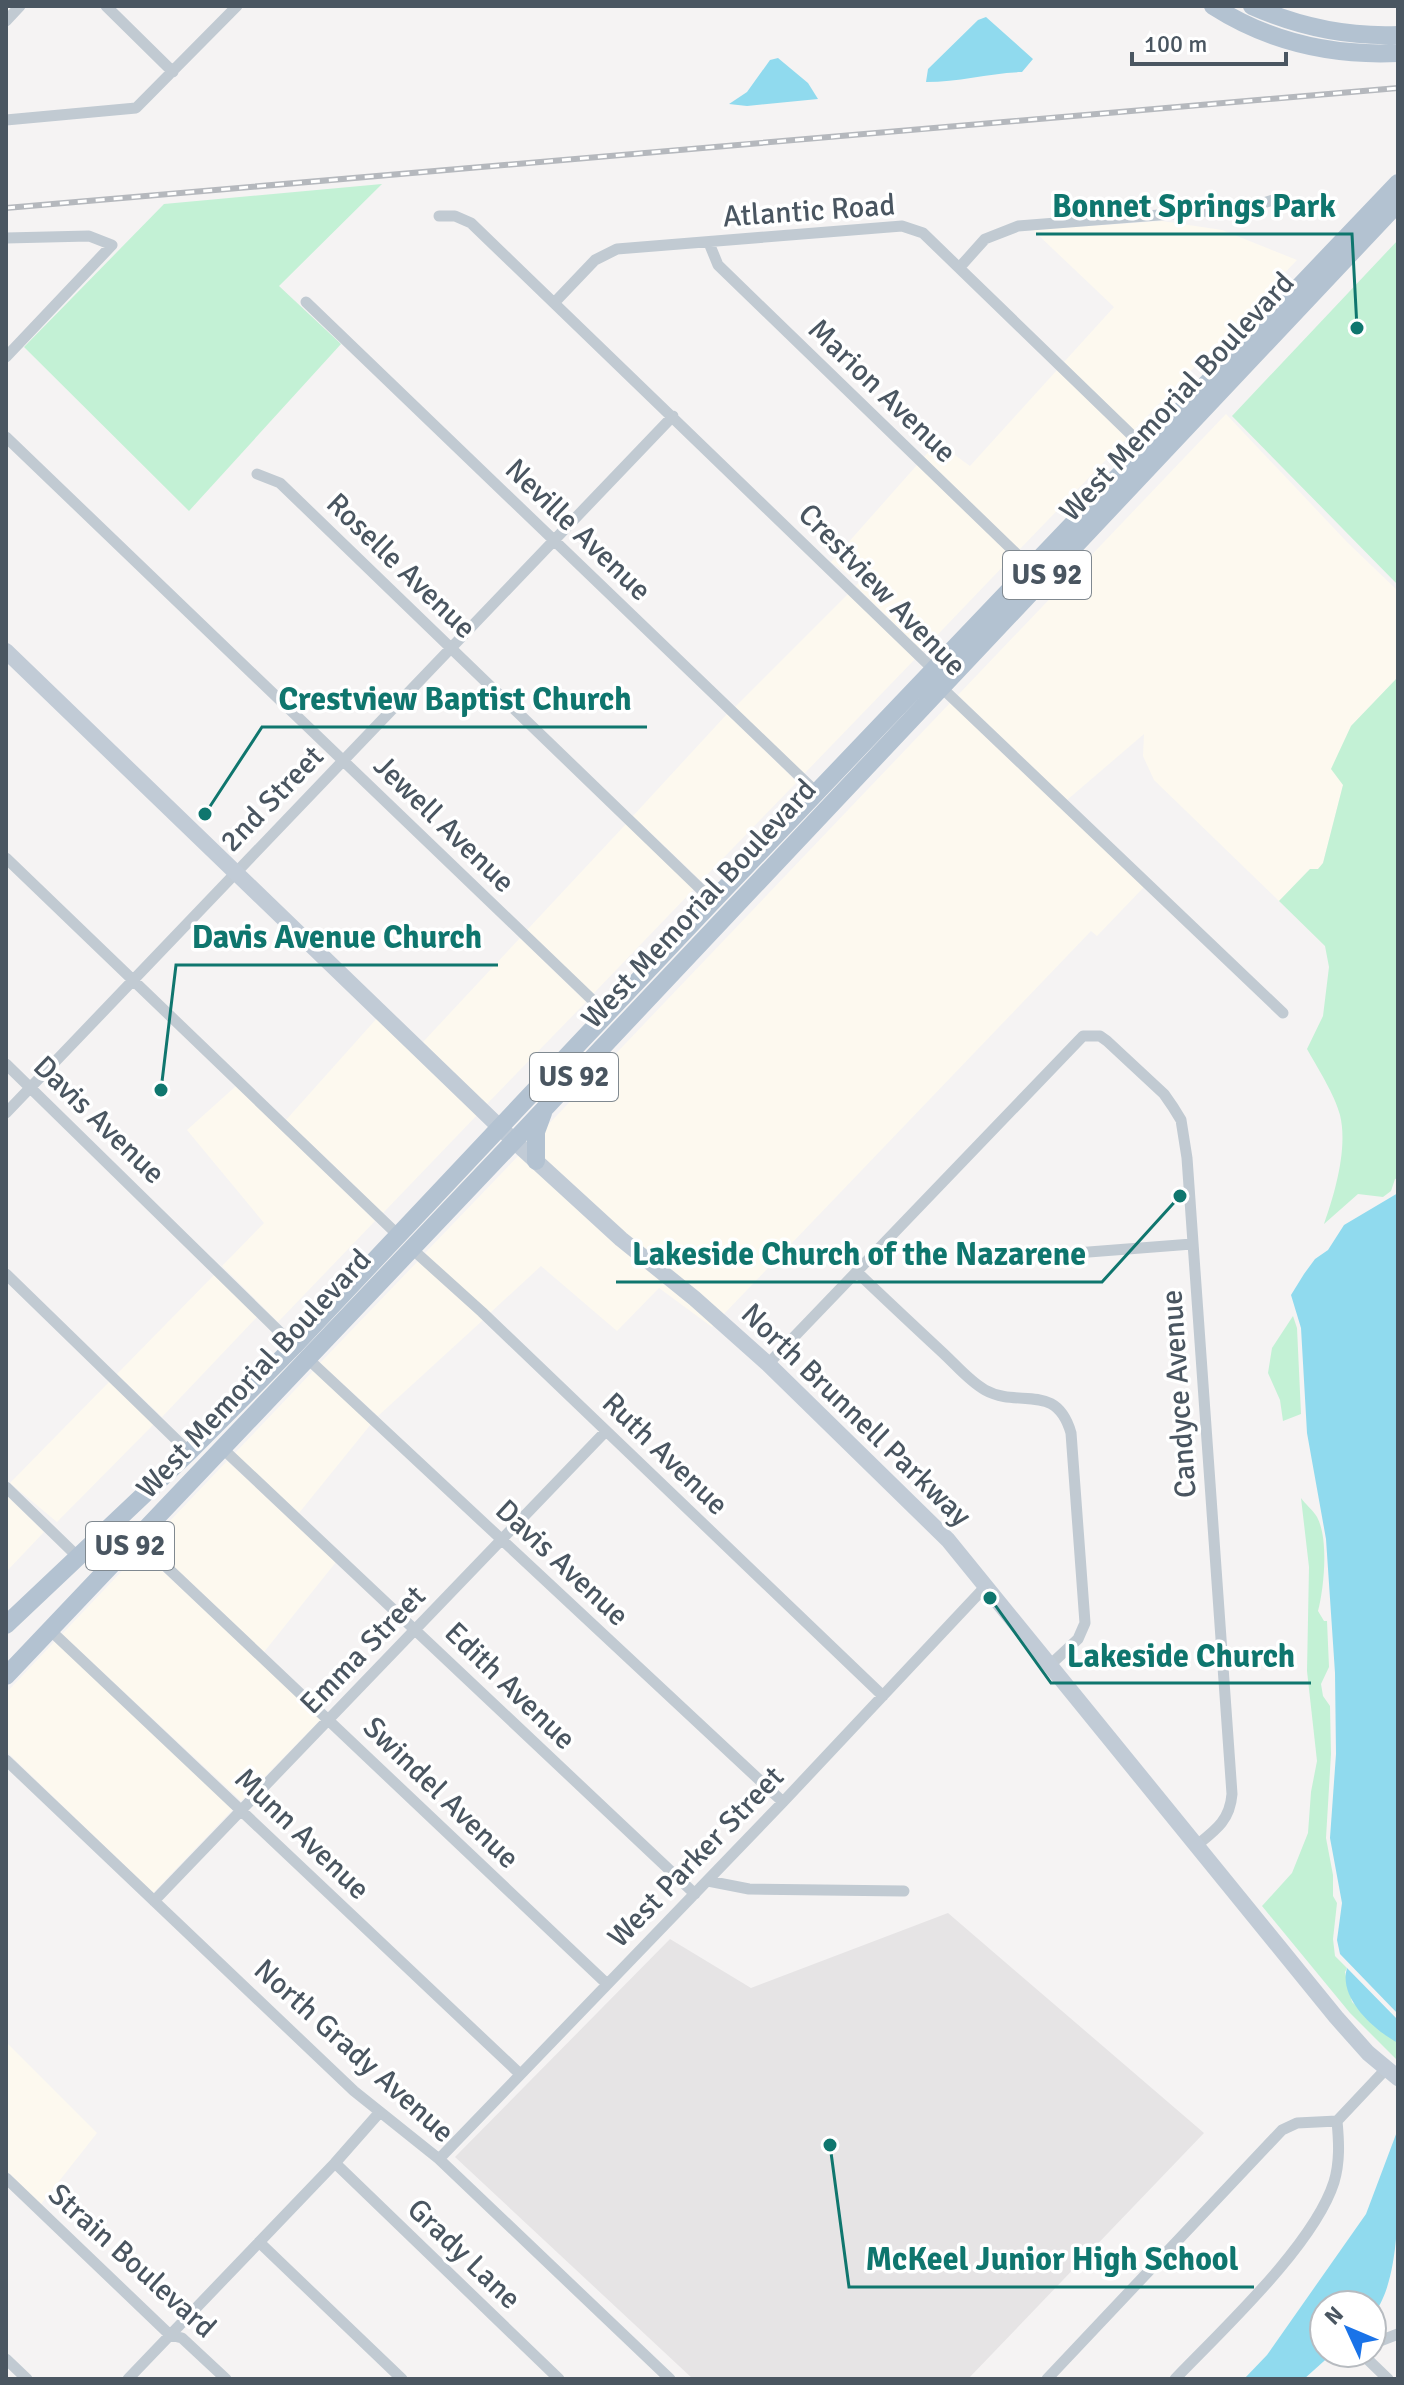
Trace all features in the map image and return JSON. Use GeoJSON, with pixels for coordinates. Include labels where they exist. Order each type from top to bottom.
{"type":"FeatureCollection","features":[{"type":"Feature","properties":{"kind":"main road"},"geometry":{"type":"LineString","coordinates":[[1213,6],[1282,39],[1347,53],[1398,53]]}},
{"type":"Feature","properties":{"kind":"main road"},"geometry":{"type":"LineString","coordinates":[[1230,6],[1255,7],[1296,23],[1335,32],[1398,35]]}},
{"type":"Feature","properties":{"kind":"main road","name":"West Memorial Boulevard"},"geometry":{"type":"LineString","coordinates":[[1151,454],[1227,362],[1398,183]]}},
{"type":"Feature","properties":{"kind":"main road","name":"West Memorial Boulevard"},"geometry":{"type":"LineString","coordinates":[[189,1452],[243,1399],[301,1352],[405,1242],[500,1126],[607,1014],[719,908],[1151,454],[1398,203]]}},
{"type":"Feature","properties":{"kind":"main road","name":"West Memorial Boulevard"},"geometry":{"type":"LineString","coordinates":[[6,1676],[284,1382],[316,1323],[546,1108],[696,947],[742,871],[817,793],[938,679]]}},
{"type":"Feature","properties":{"kind":"main road"},"geometry":{"type":"LineString","coordinates":[[536,1161],[536,1132],[546,1108]]}},
{"type":"Feature","properties":{"kind":"main road","name":"US 92"},"geometry":{"type":"LineString","coordinates":[[6,1625],[189,1452]]}},
{"type":"Feature","properties":{"kind":"street"},"geometry":{"type":"LineString","coordinates":[[6,21],[20,6]]}},
{"type":"Feature","properties":{"kind":"street"},"geometry":{"type":"LineString","coordinates":[[106,6],[173,72]]}},
{"type":"Feature","properties":{"kind":"street"},"geometry":{"type":"LineString","coordinates":[[6,120],[136,108],[237,6]]}},
{"type":"Feature","properties":{"kind":"street"},"geometry":{"type":"LineString","coordinates":[[959,268],[985,239],[1018,226],[1248,208],[1276,199]]}},
{"type":"Feature","properties":{"kind":"street","name":"Crestview Avenue"},"geometry":{"type":"LineString","coordinates":[[439,216],[455,216],[471,223],[673,416],[938,679],[1283,1013]]}},
{"type":"Feature","properties":{"kind":"street","name":"Atlantic Road"},"geometry":{"type":"LineString","coordinates":[[554,303],[603,254],[617,249],[902,226],[923,233],[1151,454]]}},
{"type":"Feature","properties":{"kind":"street"},"geometry":{"type":"LineString","coordinates":[[6,238],[89,236],[112,245],[6,357]]}},
{"type":"Feature","properties":{"kind":"street","name":"Marion Avenue"},"geometry":{"type":"LineString","coordinates":[[709,243],[718,265],[1039,572]]}},
{"type":"Feature","properties":{"kind":"street","name":"Neville Avenue"},"geometry":{"type":"LineString","coordinates":[[306,302],[817,793]]}},
{"type":"Feature","properties":{"kind":"street","name":"2nd Street"},"geometry":{"type":"LineString","coordinates":[[6,1113],[673,416]]}},
{"type":"Feature","properties":{"kind":"street","name":"Jewell Avenue"},"geometry":{"type":"LineString","coordinates":[[6,437],[607,1014]]}},
{"type":"Feature","properties":{"kind":"street","name":"Roselle Avenue"},"geometry":{"type":"LineString","coordinates":[[257,474],[280,483],[719,908]]}},
{"type":"Feature","properties":{"kind":"street","name":"North Brunnell Parkway"},"geometry":{"type":"LineString","coordinates":[[6,651],[514,1141],[621,1239],[768,1364],[948,1540],[1336,2017],[1392,2074]]}},
{"type":"Feature","properties":{"kind":"street","name":"Ruth Avenue"},"geometry":{"type":"LineString","coordinates":[[6,858],[883,1696]]}},
{"type":"Feature","properties":{"kind":"street","name":"Candyce Avenue"},"geometry":{"type":"LineString","coordinates":[[857,1272],[1076,1041],[1091,1034],[1107,1041],[1164,1094],[1181,1120],[1187,1158],[1232,1794],[1231,1808],[1225,1822],[1197,1845]]}},
{"type":"Feature","properties":{"kind":"street","name":"Davis Avenue"},"geometry":{"type":"LineString","coordinates":[[6,1064],[301,1352],[783,1802]]}},
{"type":"Feature","properties":{"kind":"street"},"geometry":{"type":"LineString","coordinates":[[1063,1254],[1192,1244]]}},
{"type":"Feature","properties":{"kind":"street"},"geometry":{"type":"LineString","coordinates":[[768,1364],[857,1272],[977,1384],[1006,1397],[1035,1397],[1049,1401],[1060,1409],[1071,1433],[1085,1623],[1078,1639],[1050,1665]]}},
{"type":"Feature","properties":{"kind":"street"},"geometry":{"type":"LineString","coordinates":[[6,1274],[189,1452]]}},
{"type":"Feature","properties":{"kind":"street","name":"Emma Street"},"geometry":{"type":"LineString","coordinates":[[154,1901],[606,1431]]}},
{"type":"Feature","properties":{"kind":"street","name":"Edith Avenue"},"geometry":{"type":"LineString","coordinates":[[222,1448],[695,1894]]}},
{"type":"Feature","properties":{"kind":"street"},"geometry":{"type":"LineString","coordinates":[[6,1487],[77,1556]]}},
{"type":"Feature","properties":{"kind":"street","name":"Swindel Avenue"},"geometry":{"type":"LineString","coordinates":[[137,1539],[607,1984]]}},
{"type":"Feature","properties":{"kind":"street","name":"West Parker Street"},"geometry":{"type":"LineString","coordinates":[[439,2159],[708,1881],[985,1587]]}},
{"type":"Feature","properties":{"kind":"street","name":"Munn Avenue"},"geometry":{"type":"LineString","coordinates":[[50,1630],[520,2074]]}},
{"type":"Feature","properties":{"kind":"street","name":"North Grady Avenue"},"geometry":{"type":"LineString","coordinates":[[6,1760],[379,2113],[439,2159],[670,2379]]}},
{"type":"Feature","properties":{"kind":"street"},"geometry":{"type":"LineString","coordinates":[[708,1881],[749,1889],[904,1891]]}},
{"type":"Feature","properties":{"kind":"street"},"geometry":{"type":"LineString","coordinates":[[1056,2376],[1282,2130],[1297,2123],[1337,2121],[1392,2074]]}},
{"type":"Feature","properties":{"kind":"street"},"geometry":{"type":"LineString","coordinates":[[128,2379],[379,2113]]}},
{"type":"Feature","properties":{"kind":"street"},"geometry":{"type":"LineString","coordinates":[[1175,2379],[1260,2290],[1327,2199],[1338,2167],[1337,2121]]}},
{"type":"Feature","properties":{"kind":"street","name":"Grady Lane"},"geometry":{"type":"LineString","coordinates":[[335,2163],[556,2378]]}},
{"type":"Feature","properties":{"kind":"street","name":"Strain Boulevard"},"geometry":{"type":"LineString","coordinates":[[6,2178],[170,2335],[182,2338],[226,2379]]}},
{"type":"Feature","properties":{"kind":"street"},"geometry":{"type":"LineString","coordinates":[[259,2242],[402,2379]]}},
{"type":"Feature","properties":{"kind":"street"},"geometry":{"type":"LineString","coordinates":[[6,2359],[27,2379]]}},
{"type":"Feature","properties":{"kind":"shaded area"},"geometry":{"type":"Polygon","coordinates":[[[1162,221],[1222,230],[1297,260],[1134,430],[1064,362],[1114,307],[1033,230],[1162,221]]]}},
{"type":"Feature","properties":{"kind":"shaded area"},"geometry":{"type":"Polygon","coordinates":[[[1057,370],[1127,438],[1019,550],[924,457],[937,442],[970,466],[1057,370]]]}},
{"type":"Feature","properties":{"kind":"shaded area"},"geometry":{"type":"Polygon","coordinates":[[[1226,414],[1347,542],[1398,591],[1398,677],[1351,726],[1343,785],[1323,863],[1318,869],[1310,869],[1279,901],[1154,780],[1143,756],[1144,734],[1067,800],[958,695],[1226,414]]]}},
{"type":"Feature","properties":{"kind":"shaded area"},"geometry":{"type":"Polygon","coordinates":[[[917,465],[1012,557],[922,651],[856,586],[859,582],[831,562],[917,465]]]}},
{"type":"Feature","properties":{"kind":"shaded area"},"geometry":{"type":"Polygon","coordinates":[[[848,594],[915,659],[804,774],[735,707],[848,594]]]}},
{"type":"Feature","properties":{"kind":"shaded area"},"geometry":{"type":"Polygon","coordinates":[[[950,703],[1144,887],[1097,936],[1091,931],[722,1316],[542,1159],[543,1130],[950,703]]]}},
{"type":"Feature","properties":{"kind":"shaded area"},"geometry":{"type":"Polygon","coordinates":[[[727,714],[797,782],[701,881],[633,816],[727,714]]]}},
{"type":"Feature","properties":{"kind":"shaded area"},"geometry":{"type":"Polygon","coordinates":[[[626,824],[694,889],[593,994],[527,930],[626,824]]]}},
{"type":"Feature","properties":{"kind":"shaded area"},"geometry":{"type":"Polygon","coordinates":[[[520,938],[586,1002],[486,1105],[423,1042],[520,938]]]}},
{"type":"Feature","properties":{"kind":"shaded area"},"geometry":{"type":"Polygon","coordinates":[[[378,1017],[479,1113],[383,1213],[286,1120],[378,1017]]]}},
{"type":"Feature","properties":{"kind":"shaded area"},"geometry":{"type":"Polygon","coordinates":[[[236,1086],[375,1221],[278,1322],[222,1266],[264,1223],[187,1130],[236,1086]]]}},
{"type":"Feature","properties":{"kind":"shaded area"},"geometry":{"type":"Polygon","coordinates":[[[520,1154],[715,1324],[712,1327],[659,1288],[617,1331],[541,1266],[490,1313],[425,1253],[520,1154]]]}},
{"type":"Feature","properties":{"kind":"shaded area"},"geometry":{"type":"Polygon","coordinates":[[[418,1261],[483,1320],[378,1416],[320,1363],[418,1261]]]}},
{"type":"Feature","properties":{"kind":"shaded area"},"geometry":{"type":"Polygon","coordinates":[[[215,1274],[258,1316],[162,1417],[117,1374],[215,1274]]]}},
{"type":"Feature","properties":{"kind":"shaded area"},"geometry":{"type":"Polygon","coordinates":[[[313,1371],[371,1424],[299,1513],[235,1453],[313,1371]]]}},
{"type":"Feature","properties":{"kind":"shaded area"},"geometry":{"type":"Polygon","coordinates":[[[109,1382],[154,1424],[57,1522],[10,1483],[109,1382]]]}},
{"type":"Feature","properties":{"kind":"shaded area"},"geometry":{"type":"Polygon","coordinates":[[[227,1461],[336,1562],[264,1652],[149,1543],[227,1461]]]}},
{"type":"Feature","properties":{"kind":"shaded area"},"geometry":{"type":"Polygon","coordinates":[[[6,1495],[44,1532],[6,1572],[6,1495]]]}},
{"type":"Feature","properties":{"kind":"shaded area"},"geometry":{"type":"Polygon","coordinates":[[[141,1551],[321,1719],[241,1801],[62,1634],[141,1551]]]}},
{"type":"Feature","properties":{"kind":"shaded area"},"geometry":{"type":"Polygon","coordinates":[[[55,1641],[233,1809],[153,1893],[6,1751],[6,1693],[55,1641]]]}},
{"type":"Feature","properties":{"kind":"shaded area"},"geometry":{"type":"Polygon","coordinates":[[[948,1913],[1204,2133],[968,2379],[693,2379],[455,2157],[670,1939],[751,1988],[948,1913]]]}},
{"type":"Feature","properties":{"kind":"shaded area"},"geometry":{"type":"Polygon","coordinates":[[[6,2042],[97,2133],[41,2204],[6,2170],[6,2042]]]}},
{"type":"Feature","properties":{"kind":"green space"},"geometry":{"type":"Polygon","coordinates":[[[382,184],[279,286],[341,344],[189,511],[24,347],[164,204],[382,184]]]}},
{"type":"Feature","properties":{"kind":"green space"},"geometry":{"type":"Polygon","coordinates":[[[1398,240],[1398,585],[1232,416],[1398,240]]]}},
{"type":"Feature","properties":{"kind":"green space"},"geometry":{"type":"Polygon","coordinates":[[[1398,677],[1398,1178],[1391,1191],[1383,1197],[1358,1194],[1324,1224],[1339,1170],[1342,1128],[1334,1099],[1307,1049],[1323,1016],[1329,967],[1325,946],[1279,901],[1310,869],[1318,869],[1323,863],[1343,785],[1331,769],[1351,726],[1398,677]]]}},
{"type":"Feature","properties":{"kind":"green space"},"geometry":{"type":"Polygon","coordinates":[[[1293,1316],[1297,1328],[1301,1414],[1283,1421],[1280,1400],[1268,1373],[1272,1348],[1293,1316]]]}},
{"type":"Feature","properties":{"kind":"green space"},"geometry":{"type":"Polygon","coordinates":[[[1301,1498],[1321,1526],[1324,1550],[1318,1611],[1327,1621],[1329,1667],[1321,1684],[1323,1696],[1330,1706],[1331,1754],[1326,1838],[1333,1875],[1333,1896],[1337,1903],[1333,1939],[1335,1956],[1347,1968],[1345,1972],[1352,2002],[1398,2043],[1398,2061],[1350,2013],[1262,1906],[1292,1873],[1308,1833],[1317,1761],[1307,1671],[1309,1567],[1301,1498]]]}},
{"type":"Feature","properties":{"kind":"water"},"geometry":{"type":"Polygon","coordinates":[[[986,17],[1033,59],[1022,72],[926,82],[928,69],[978,20],[986,17]]]}},
{"type":"Feature","properties":{"kind":"water"},"geometry":{"type":"Polygon","coordinates":[[[778,58],[808,83],[818,99],[747,106],[729,104],[747,92],[770,60],[778,58]]]}},
{"type":"Feature","properties":{"kind":"water"},"geometry":{"type":"Polygon","coordinates":[[[1398,1193],[1398,2014],[1340,1954],[1337,1940],[1342,1903],[1330,1838],[1336,1754],[1335,1673],[1326,1539],[1307,1433],[1301,1328],[1291,1295],[1315,1259],[1328,1250],[1344,1225],[1398,1193]]]}},
{"type":"Feature","properties":{"kind":"water"},"geometry":{"type":"Polygon","coordinates":[[[1347,1968],[1398,2020],[1398,2043],[1360,2012],[1348,1991],[1347,1968]]]}},
{"type":"Feature","properties":{"kind":"water"},"geometry":{"type":"Polygon","coordinates":[[[1398,2129],[1397,2228],[1386,2289],[1313,2289],[1366,2214],[1398,2129]]]}},
{"type":"Feature","properties":{"kind":"water"},"geometry":{"type":"Polygon","coordinates":[[[1308,2297],[1308,2369],[1315,2369],[1304,2379],[1244,2379],[1267,2355],[1308,2297]]]}},
{"type":"Feature","properties":{"kind":"railway"},"geometry":{"type":"LineString","coordinates":[[6,208],[1398,88]]}},
{"type":"Feature","properties":{"kind":"place","name":"Bonnet Springs Park"},"geometry":{"type":"Point","coordinates":[1357,328]}},
{"type":"Feature","properties":{"kind":"place","name":"Crestview Baptist Church"},"geometry":{"type":"Point","coordinates":[205,814]}},
{"type":"Feature","properties":{"kind":"place","name":"Davis Avenue Church"},"geometry":{"type":"Point","coordinates":[161,1090]}},
{"type":"Feature","properties":{"kind":"place","name":"Lakeside Church of the Nazarene"},"geometry":{"type":"Point","coordinates":[1180,1196]}},
{"type":"Feature","properties":{"kind":"place","name":"Lakeside Church"},"geometry":{"type":"Point","coordinates":[990,1598]}},
{"type":"Feature","properties":{"kind":"place","name":"McKeel Junior High School"},"geometry":{"type":"Point","coordinates":[830,2145]}}]}
